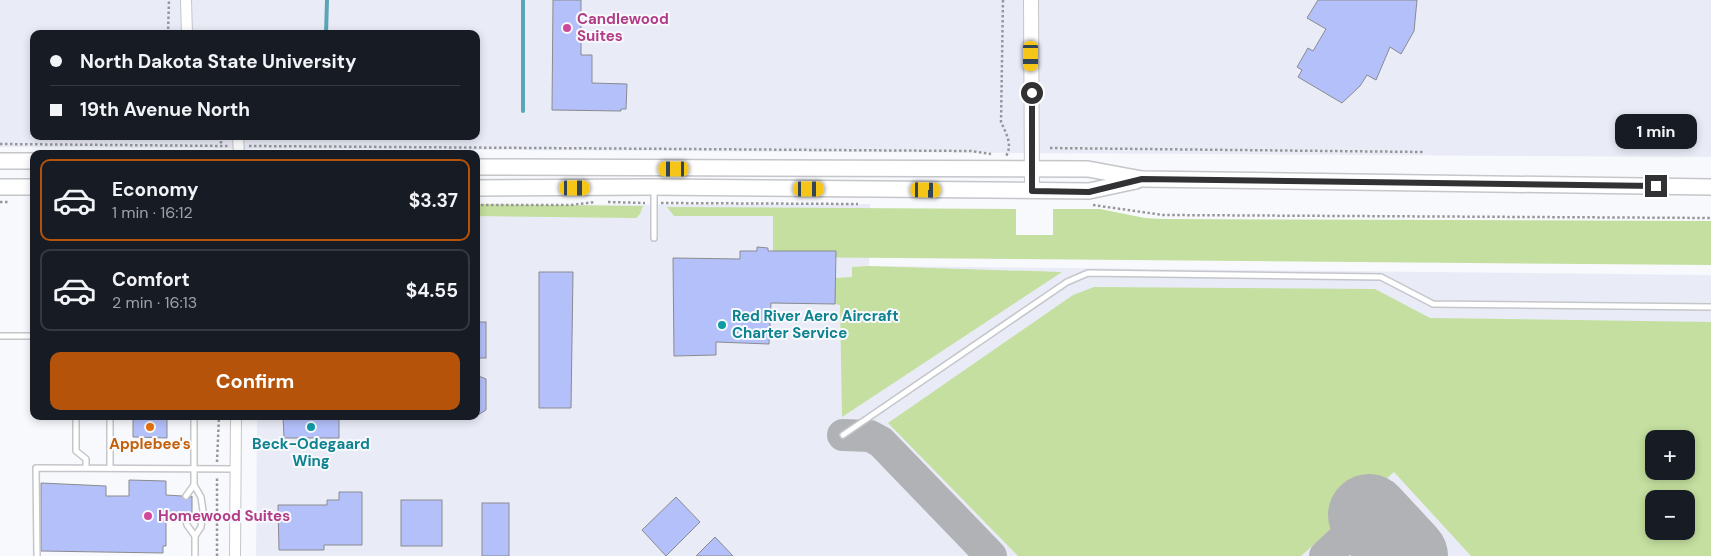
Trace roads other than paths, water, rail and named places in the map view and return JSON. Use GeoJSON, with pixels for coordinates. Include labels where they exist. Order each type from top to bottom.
{"type":"FeatureCollection","features":[{"type":"Feature","properties":{"kind":"main road"},"geometry":{"type":"LineString","coordinates":[[0,160],[30,161]]}},
{"type":"Feature","properties":{"kind":"main road"},"geometry":{"type":"LineString","coordinates":[[480,167],[1088,169],[1142,179],[1711,187]]}},
{"type":"Feature","properties":{"kind":"main road"},"geometry":{"type":"LineString","coordinates":[[0,170],[30,170]]}},
{"type":"Feature","properties":{"kind":"main road"},"geometry":{"type":"LineString","coordinates":[[480,188],[654,187],[1089,192],[1142,179]]}},
{"type":"Feature","properties":{"kind":"main road"},"geometry":{"type":"LineString","coordinates":[[0,187],[30,187]]}},
{"type":"Feature","properties":{"kind":"street"},"geometry":{"type":"LineString","coordinates":[[186,0],[187,30]]}},
{"type":"Feature","properties":{"kind":"street"},"geometry":{"type":"LineString","coordinates":[[1031,0],[1032,191]]}},
{"type":"Feature","properties":{"kind":"street"},"geometry":{"type":"LineString","coordinates":[[235,556],[236,420]]}},
{"type":"Feature","properties":{"kind":"lane"},"geometry":{"type":"LineString","coordinates":[[654,187],[654,238]]}},
{"type":"Feature","properties":{"kind":"lane"},"geometry":{"type":"LineString","coordinates":[[843,435],[1067,282],[1088,273],[1381,277],[1433,304],[1711,307]]}},
{"type":"Feature","properties":{"kind":"lane"},"geometry":{"type":"LineString","coordinates":[[0,336],[30,336]]}},
{"type":"Feature","properties":{"kind":"lane"},"geometry":{"type":"LineString","coordinates":[[76,420],[76,451],[86,459],[86,468]]}},
{"type":"Feature","properties":{"kind":"lane"},"geometry":{"type":"LineString","coordinates":[[110,420],[110,468]]}},
{"type":"Feature","properties":{"kind":"lane"},"geometry":{"type":"LineString","coordinates":[[194,420],[194,485],[201,497],[203,511],[201,527],[195,536]]}},
{"type":"Feature","properties":{"kind":"lane"},"geometry":{"type":"LineString","coordinates":[[37,556],[36,468],[236,469]]}},
{"type":"Feature","properties":{"kind":"lane"},"geometry":{"type":"LineString","coordinates":[[186,496],[194,485]]}},
{"type":"Feature","properties":{"kind":"lane"},"geometry":{"type":"LineString","coordinates":[[185,516],[187,525],[195,536],[196,556]]}},
{"type":"Feature","properties":{"kind":"waterway"},"geometry":{"type":"LineString","coordinates":[[326,30],[327,0]]}},
{"type":"Feature","properties":{"kind":"waterway"},"geometry":{"type":"LineString","coordinates":[[523,0],[523,111]]}},
{"type":"Feature","properties":{"kind":"place","name":"Candlewood Suites"},"geometry":{"type":"Point","coordinates":[567,28]}},
{"type":"Feature","properties":{"kind":"place","name":"Red River Aero Aircraft Charter Service"},"geometry":{"type":"Point","coordinates":[722,325]}},
{"type":"Feature","properties":{"kind":"place","name":"Applebee's"},"geometry":{"type":"Point","coordinates":[150,427]}},
{"type":"Feature","properties":{"kind":"place","name":"Beck-Odegaard Wing"},"geometry":{"type":"Point","coordinates":[311,427]}},
{"type":"Feature","properties":{"kind":"place","name":"Homewood Suites"},"geometry":{"type":"Point","coordinates":[148,516]}}]}
